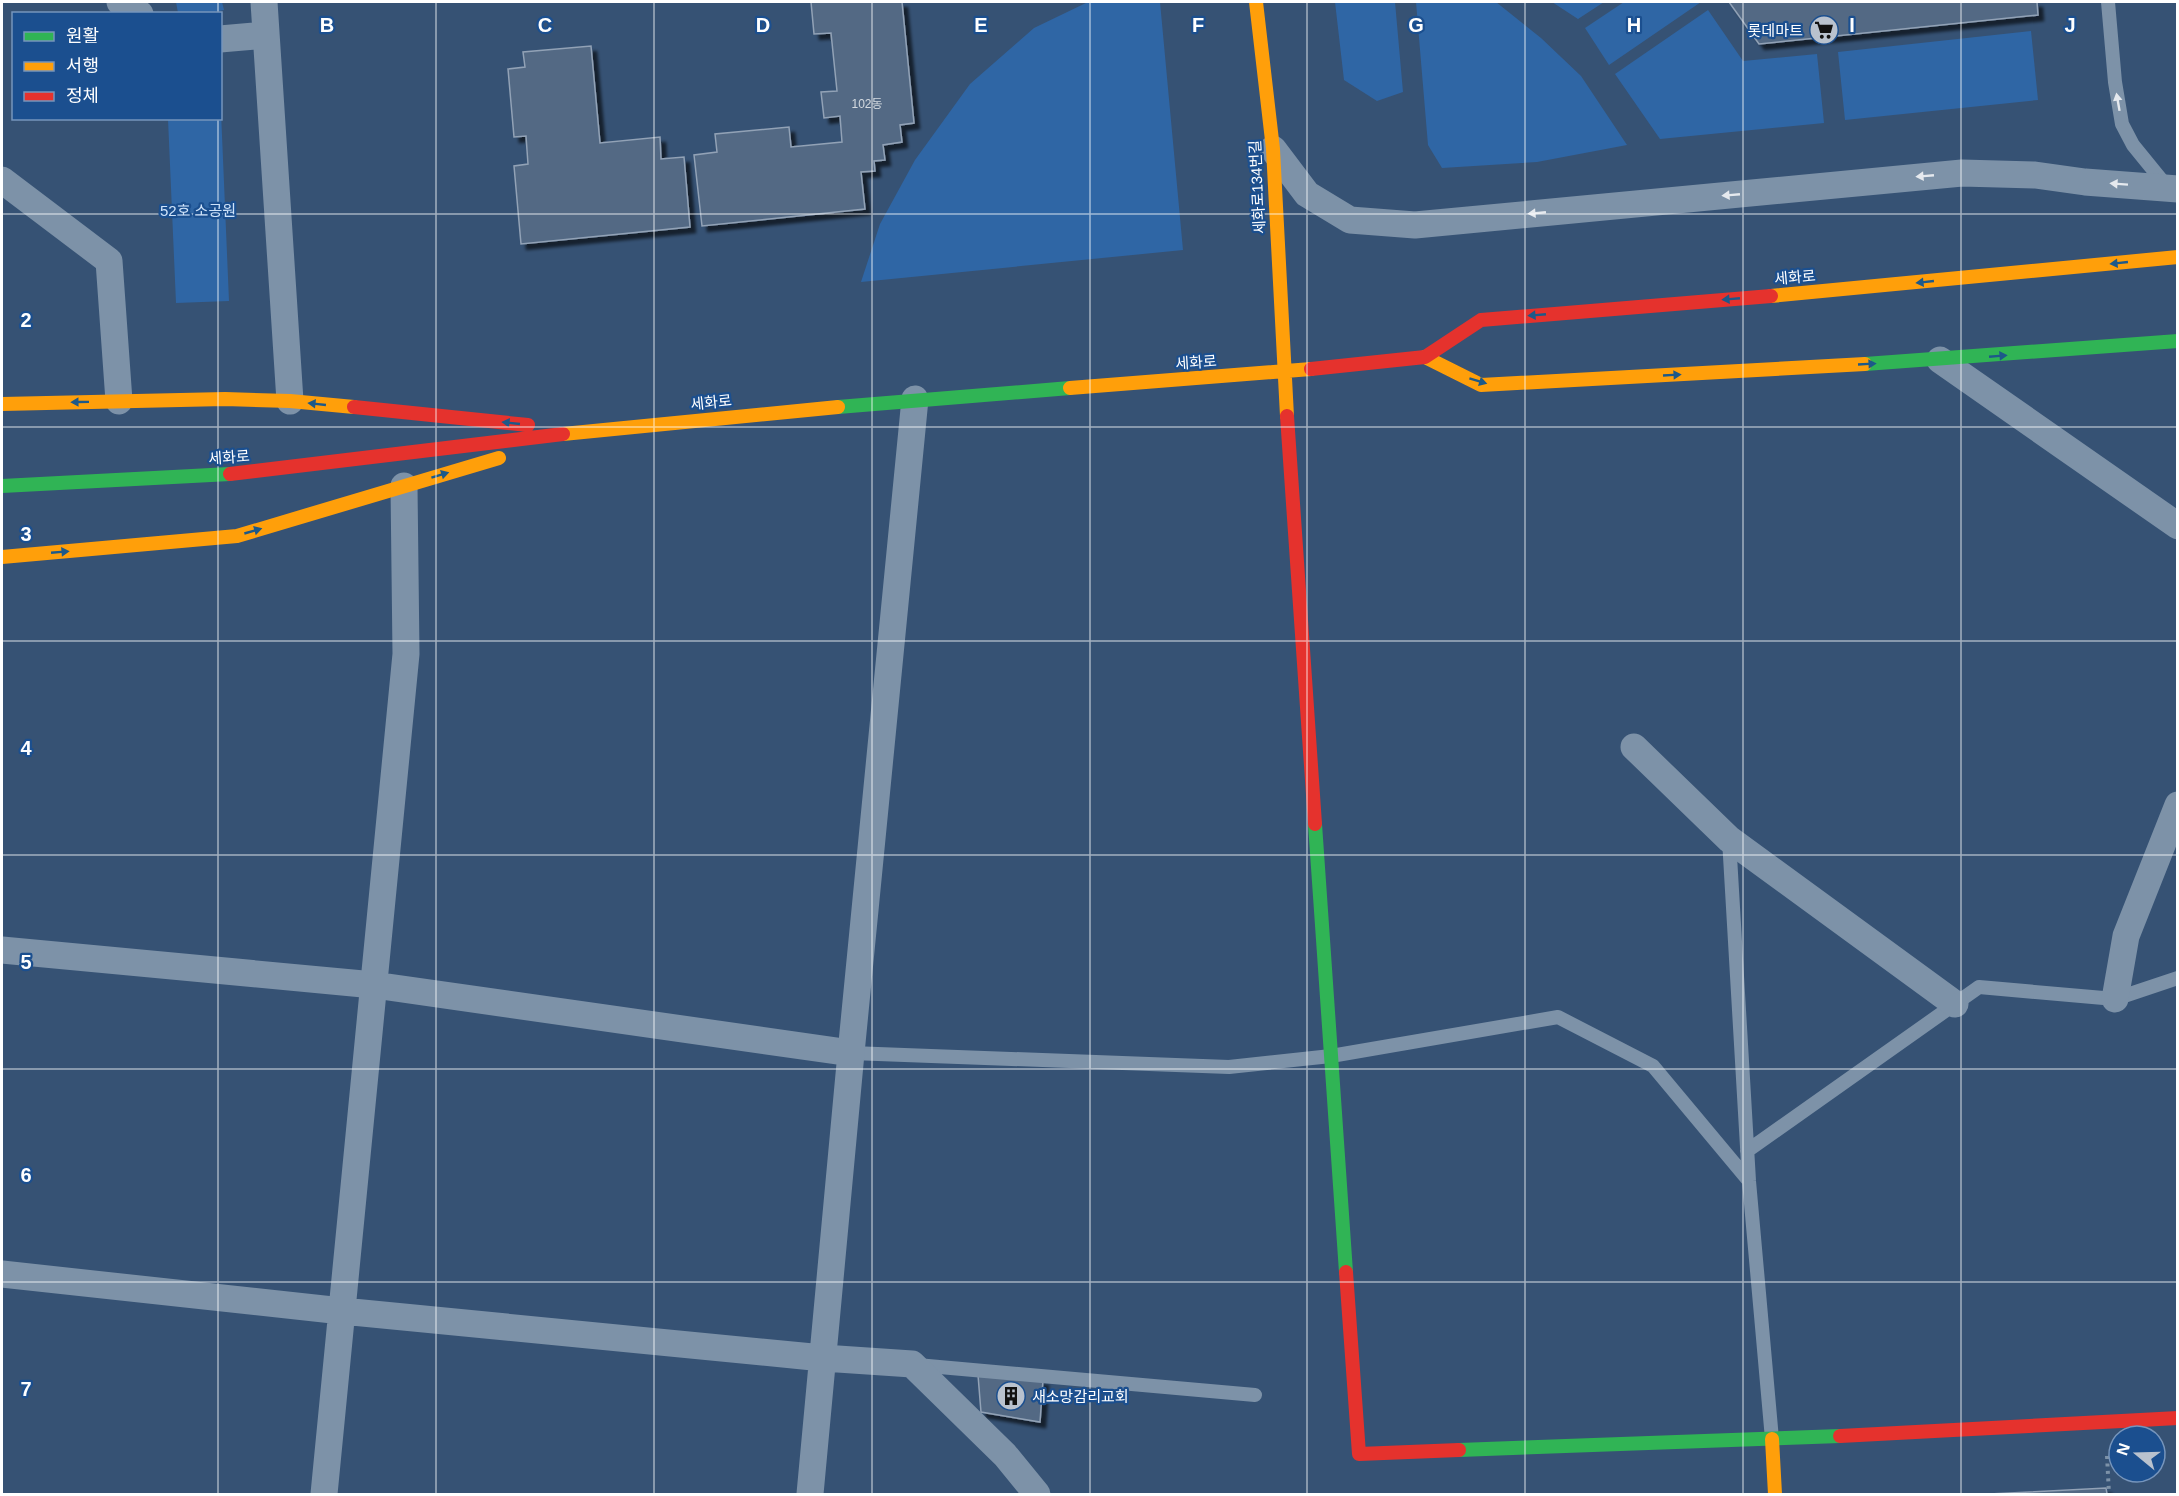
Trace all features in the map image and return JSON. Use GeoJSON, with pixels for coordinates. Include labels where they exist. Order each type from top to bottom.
{"type":"FeatureCollection","features":[{"type":"Feature","properties":{"kind":"main road","name":"세화로134번길"},"geometry":{"type":"LineString","coordinates":[[1256,2],[1272,149],[1284,372],[1359,1454],[1772,1439]]}},
{"type":"Feature","properties":{"kind":"main road","name":"세화로"},"geometry":{"type":"LineString","coordinates":[[2,486],[247,473],[590,431],[915,399],[1284,372],[1425,357],[1481,320],[1866,288],[2178,257]]}},
{"type":"Feature","properties":{"kind":"main road"},"geometry":{"type":"LineString","coordinates":[[1425,357],[1481,385],[1940,360],[2178,341]]}},
{"type":"Feature","properties":{"kind":"main road"},"geometry":{"type":"LineString","coordinates":[[2,404],[225,399],[290,401],[590,431]]}},
{"type":"Feature","properties":{"kind":"main road"},"geometry":{"type":"LineString","coordinates":[[2,557],[237,536],[590,431]]}},
{"type":"Feature","properties":{"kind":"main road"},"geometry":{"type":"LineString","coordinates":[[1775,1494],[1772,1439],[2178,1418]]}},
{"type":"Feature","properties":{"kind":"street"},"geometry":{"type":"LineString","coordinates":[[120,2],[137,12]]}},
{"type":"Feature","properties":{"kind":"street"},"geometry":{"type":"LineString","coordinates":[[264,2],[290,401]]}},
{"type":"Feature","properties":{"kind":"street"},"geometry":{"type":"LineString","coordinates":[[222,39],[267,35]]}},
{"type":"Feature","properties":{"kind":"street"},"geometry":{"type":"LineString","coordinates":[[1272,149],[1306,194],[1350,220],[1415,225],[1962,173],[2035,175],[2085,182],[2173,188]]}},
{"type":"Feature","properties":{"kind":"street"},"geometry":{"type":"LineString","coordinates":[[2,180],[110,261],[119,401]]}},
{"type":"Feature","properties":{"kind":"street"},"geometry":{"type":"LineString","coordinates":[[1940,360],[2178,526]]}},
{"type":"Feature","properties":{"kind":"street"},"geometry":{"type":"LineString","coordinates":[[810,1494],[850,1053],[915,399]]}},
{"type":"Feature","properties":{"kind":"street"},"geometry":{"type":"LineString","coordinates":[[324,1494],[406,654],[404,486]]}},
{"type":"Feature","properties":{"kind":"street"},"geometry":{"type":"LineString","coordinates":[[1634,747],[1730,839],[1955,1004]]}},
{"type":"Feature","properties":{"kind":"street"},"geometry":{"type":"LineString","coordinates":[[2115,999],[2127,936],[2178,806]]}},
{"type":"Feature","properties":{"kind":"street"},"geometry":{"type":"LineString","coordinates":[[2,950],[374,985],[850,1053]]}},
{"type":"Feature","properties":{"kind":"street"},"geometry":{"type":"LineString","coordinates":[[2,1274],[342,1311],[823,1358],[912,1364],[1005,1455],[1037,1494]]}},
{"type":"Feature","properties":{"kind":"lane"},"geometry":{"type":"LineString","coordinates":[[2108,2],[2115,82],[2122,124],[2133,145],[2173,188]]}},
{"type":"Feature","properties":{"kind":"lane"},"geometry":{"type":"LineString","coordinates":[[1730,839],[1749,1181],[1772,1439]]}},
{"type":"Feature","properties":{"kind":"lane"},"geometry":{"type":"LineString","coordinates":[[1747,1152],[1979,987],[2115,999],[2178,978]]}},
{"type":"Feature","properties":{"kind":"lane"},"geometry":{"type":"LineString","coordinates":[[850,1053],[1229,1067],[1331,1056],[1558,1017],[1653,1066],[1749,1181]]}},
{"type":"Feature","properties":{"kind":"lane"},"geometry":{"type":"LineString","coordinates":[[912,1364],[1255,1395]]}},
{"type":"Feature","properties":{"kind":"green space"},"geometry":{"type":"Polygon","coordinates":[[[176,2],[222,2],[224,10],[215,12],[178,12],[176,2]]]}},
{"type":"Feature","properties":{"kind":"green space"},"geometry":{"type":"Polygon","coordinates":[[[1088,2],[1160,2],[1183,250],[861,282],[880,224],[915,160],[970,84],[1034,28],[1088,2]]]}},
{"type":"Feature","properties":{"kind":"green space"},"geometry":{"type":"Polygon","coordinates":[[[1335,2],[1395,2],[1403,92],[1377,101],[1344,80],[1335,2]]]}},
{"type":"Feature","properties":{"kind":"green space"},"geometry":{"type":"Polygon","coordinates":[[[1416,2],[1496,2],[1541,38],[1581,76],[1627,145],[1537,162],[1442,168],[1428,145],[1416,2]]]}},
{"type":"Feature","properties":{"kind":"green space"},"geometry":{"type":"Polygon","coordinates":[[[1552,2],[1604,2],[1578,19],[1552,2]]]}},
{"type":"Feature","properties":{"kind":"green space"},"geometry":{"type":"Polygon","coordinates":[[[1624,2],[1701,2],[1609,65],[1585,28],[1624,2]]]}},
{"type":"Feature","properties":{"kind":"green space"},"geometry":{"type":"Polygon","coordinates":[[[1708,10],[1743,61],[1817,54],[1824,123],[1660,139],[1615,74],[1708,10]]]}},
{"type":"Feature","properties":{"kind":"green space"},"geometry":{"type":"Polygon","coordinates":[[[2031,31],[2038,100],[1845,120],[1838,52],[2031,31]]]}},
{"type":"Feature","properties":{"kind":"green space","name":"52호 소공원"},"geometry":{"type":"Polygon","coordinates":[[[168,120],[221,120],[229,301],[176,303],[168,120]]]}},
{"type":"Feature","properties":{"kind":"building"},"geometry":{"type":"Polygon","coordinates":[[[811,2],[902,2],[914,123],[900,125],[902,142],[883,145],[885,160],[874,161],[875,171],[861,172],[865,209],[702,226],[694,155],[717,152],[715,134],[789,127],[791,147],[842,142],[840,116],[824,118],[821,92],[837,91],[831,33],[814,34],[811,2]]]}},
{"type":"Feature","properties":{"kind":"building","name":"롯데마트"},"geometry":{"type":"Polygon","coordinates":[[[1729,2],[2037,2],[2038,15],[1759,44],[1729,2]]]}},
{"type":"Feature","properties":{"kind":"building"},"geometry":{"type":"Polygon","coordinates":[[[591,46],[600,143],[660,137],[661,159],[684,157],[690,227],[521,244],[514,166],[528,164],[526,136],[514,137],[508,69],[525,67],[523,52],[591,46]]]}},
{"type":"Feature","properties":{"kind":"building","name":"새소망감리교회"},"geometry":{"type":"Polygon","coordinates":[[[978,1375],[1043,1380],[1040,1422],[981,1412],[978,1375]]]}},
{"type":"Feature","properties":{"kind":"building"},"geometry":{"type":"Polygon","coordinates":[[[2106,1488],[2107,1494],[1989,1494],[2106,1488]]]}},
{"type":"Feature","properties":{"kind":"traffic: fast"},"geometry":{"type":"LineString","coordinates":[[1865,364],[2178,341]]}},
{"type":"Feature","properties":{"kind":"traffic: fast"},"geometry":{"type":"LineString","coordinates":[[838,407],[1070,388]]}},
{"type":"Feature","properties":{"kind":"traffic: fast"},"geometry":{"type":"LineString","coordinates":[[2,486],[230,474]]}},
{"type":"Feature","properties":{"kind":"traffic: fast"},"geometry":{"type":"LineString","coordinates":[[1315,824],[1346,1272]]}},
{"type":"Feature","properties":{"kind":"traffic: fast"},"geometry":{"type":"LineString","coordinates":[[1459,1450],[1840,1436]]}},
{"type":"Feature","properties":{"kind":"traffic: slow"},"geometry":{"type":"LineString","coordinates":[[1256,2],[1273,149],[1287,416]]}},
{"type":"Feature","properties":{"kind":"traffic: slow"},"geometry":{"type":"LineString","coordinates":[[1771,296],[2178,257]]}},
{"type":"Feature","properties":{"kind":"traffic: slow"},"geometry":{"type":"LineString","coordinates":[[1425,357],[1481,385],[1865,364]]}},
{"type":"Feature","properties":{"kind":"traffic: slow"},"geometry":{"type":"LineString","coordinates":[[1070,388],[1311,369]]}},
{"type":"Feature","properties":{"kind":"traffic: slow"},"geometry":{"type":"LineString","coordinates":[[2,404],[225,399],[290,401],[354,407]]}},
{"type":"Feature","properties":{"kind":"traffic: slow"},"geometry":{"type":"LineString","coordinates":[[563,434],[838,407]]}},
{"type":"Feature","properties":{"kind":"traffic: slow"},"geometry":{"type":"LineString","coordinates":[[2,557],[237,536],[499,458]]}},
{"type":"Feature","properties":{"kind":"traffic: slow"},"geometry":{"type":"LineString","coordinates":[[1772,1439],[1775,1494]]}},
{"type":"Feature","properties":{"kind":"traffic: jam"},"geometry":{"type":"LineString","coordinates":[[1311,369],[1425,357],[1481,320],[1771,296]]}},
{"type":"Feature","properties":{"kind":"traffic: jam"},"geometry":{"type":"LineString","coordinates":[[354,407],[528,425]]}},
{"type":"Feature","properties":{"kind":"traffic: jam"},"geometry":{"type":"LineString","coordinates":[[1287,416],[1315,824]]}},
{"type":"Feature","properties":{"kind":"traffic: jam"},"geometry":{"type":"LineString","coordinates":[[230,474],[563,434]]}},
{"type":"Feature","properties":{"kind":"traffic: jam"},"geometry":{"type":"LineString","coordinates":[[1346,1272],[1359,1454],[1459,1450]]}},
{"type":"Feature","properties":{"kind":"traffic: jam"},"geometry":{"type":"LineString","coordinates":[[1840,1436],[2178,1418]]}},
{"type":"Feature","properties":{"kind":"place","name":"롯데마트"},"geometry":{"type":"Point","coordinates":[1824,30]}},
{"type":"Feature","properties":{"kind":"place","name":"새소망감리교회"},"geometry":{"type":"Point","coordinates":[1011,1396]}}]}
